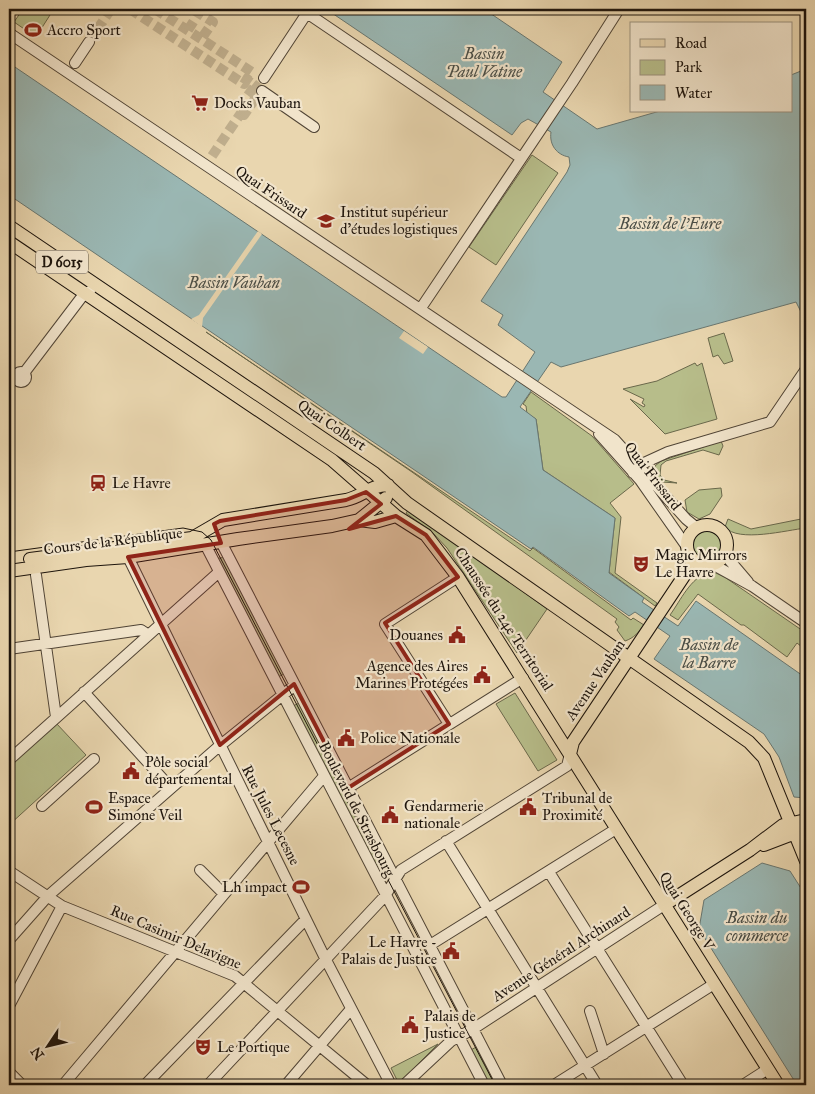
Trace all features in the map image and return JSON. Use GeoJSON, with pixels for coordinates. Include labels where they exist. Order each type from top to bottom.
{"type":"FeatureCollection","features":[{"type":"Feature","properties":{"kind":"main road","name":"Quai Colbert"},"geometry":{"type":"LineString","coordinates":[[9,226],[374,473],[405,502],[749,742],[766,761],[797,828],[806,861]]}},
{"type":"Feature","properties":{"kind":"main road","name":"Quai Colbert"},"geometry":{"type":"LineString","coordinates":[[9,242],[136,330],[313,446],[396,516]]}},
{"type":"Feature","properties":{"kind":"main road"},"geometry":{"type":"LineString","coordinates":[[148,320],[156,342]]}},
{"type":"Feature","properties":{"kind":"main road"},"geometry":{"type":"LineString","coordinates":[[348,475],[346,500],[376,486],[391,488],[381,504],[359,520]]}},
{"type":"Feature","properties":{"kind":"main road","name":"Cours de la République"},"geometry":{"type":"LineString","coordinates":[[9,562],[185,539],[202,532],[214,524],[237,517],[346,500]]}},
{"type":"Feature","properties":{"kind":"main road","name":"Cours de la République"},"geometry":{"type":"LineString","coordinates":[[9,571],[86,560],[128,558],[206,546],[224,547],[359,520],[375,522],[396,516]]}},
{"type":"Feature","properties":{"kind":"main road","name":"Chaussée du 24e Territorial"},"geometry":{"type":"LineString","coordinates":[[396,516],[426,535],[458,577],[570,754]]}},
{"type":"Feature","properties":{"kind":"main road"},"geometry":{"type":"LineString","coordinates":[[214,524],[224,547]]}},
{"type":"Feature","properties":{"kind":"main road"},"geometry":{"type":"LineString","coordinates":[[711,526],[721,531],[727,542],[725,554],[712,564],[703,565],[694,561],[687,547],[689,536],[697,528],[711,526]]}},
{"type":"Feature","properties":{"kind":"main road"},"geometry":{"type":"LineString","coordinates":[[202,532],[206,546]]}},
{"type":"Feature","properties":{"kind":"main road","name":"Avenue Vauban"},"geometry":{"type":"LineString","coordinates":[[570,754],[573,742],[652,627],[694,561]]}},
{"type":"Feature","properties":{"kind":"main road","name":"Quai George V"},"geometry":{"type":"LineString","coordinates":[[570,754],[778,1085]]}},
{"type":"Feature","properties":{"kind":"main road"},"geometry":{"type":"LineString","coordinates":[[664,905],[750,850],[797,828],[806,820]]}},
{"type":"Feature","properties":{"kind":"street"},"geometry":{"type":"LineString","coordinates":[[421,308],[572,83],[619,9]]}},
{"type":"Feature","properties":{"kind":"street"},"geometry":{"type":"LineString","coordinates":[[264,78],[304,11],[521,158]]}},
{"type":"Feature","properties":{"kind":"street","name":"Quai Frissard"},"geometry":{"type":"LineString","coordinates":[[9,33],[204,166],[421,308],[593,426],[697,528]]}},
{"type":"Feature","properties":{"kind":"street"},"geometry":{"type":"LineString","coordinates":[[75,63],[89,42]]}},
{"type":"Feature","properties":{"kind":"street"},"geometry":{"type":"LineString","coordinates":[[262,91],[314,127]]}},
{"type":"Feature","properties":{"kind":"street"},"geometry":{"type":"LineString","coordinates":[[204,166],[212,156]]}},
{"type":"Feature","properties":{"kind":"street"},"geometry":{"type":"LineString","coordinates":[[16,374],[84,294],[94,290],[115,297]]}},
{"type":"Feature","properties":{"kind":"street"},"geometry":{"type":"LineString","coordinates":[[637,470],[668,452],[770,422],[806,369]]}},
{"type":"Feature","properties":{"kind":"street","name":"Quai Frissard"},"geometry":{"type":"LineString","coordinates":[[637,470],[687,547]]}},
{"type":"Feature","properties":{"kind":"street","name":"Boulevard de Strasbourg"},"geometry":{"type":"LineString","coordinates":[[206,546],[484,1085]]}},
{"type":"Feature","properties":{"kind":"street","name":"Boulevard de Strasbourg"},"geometry":{"type":"LineString","coordinates":[[224,547],[502,1085]]}},
{"type":"Feature","properties":{"kind":"street"},"geometry":{"type":"LineString","coordinates":[[725,554],[752,586]]}},
{"type":"Feature","properties":{"kind":"street","name":"Rue Jules Lecesne"},"geometry":{"type":"LineString","coordinates":[[128,558],[325,958],[391,1085]]}},
{"type":"Feature","properties":{"kind":"street"},"geometry":{"type":"LineString","coordinates":[[712,564],[752,586],[806,623]]}},
{"type":"Feature","properties":{"kind":"street"},"geometry":{"type":"LineString","coordinates":[[9,760],[147,634],[219,572]]}},
{"type":"Feature","properties":{"kind":"street"},"geometry":{"type":"LineString","coordinates":[[36,575],[56,717]]}},
{"type":"Feature","properties":{"kind":"street"},"geometry":{"type":"LineString","coordinates":[[449,724],[385,624],[458,577]]}},
{"type":"Feature","properties":{"kind":"street"},"geometry":{"type":"LineString","coordinates":[[9,648],[141,630],[147,634]]}},
{"type":"Feature","properties":{"kind":"street"},"geometry":{"type":"LineString","coordinates":[[348,788],[522,678]]}},
{"type":"Feature","properties":{"kind":"street"},"geometry":{"type":"LineString","coordinates":[[9,940],[48,896],[220,745],[295,685]]}},
{"type":"Feature","properties":{"kind":"street"},"geometry":{"type":"LineString","coordinates":[[84,692],[171,788]]}},
{"type":"Feature","properties":{"kind":"street"},"geometry":{"type":"LineString","coordinates":[[208,1085],[385,896],[401,870],[567,766],[570,754]]}},
{"type":"Feature","properties":{"kind":"street"},"geometry":{"type":"LineString","coordinates":[[42,806],[94,759]]}},
{"type":"Feature","properties":{"kind":"street"},"geometry":{"type":"LineString","coordinates":[[63,1085],[324,776]]}},
{"type":"Feature","properties":{"kind":"street"},"geometry":{"type":"LineString","coordinates":[[430,945],[616,829]]}},
{"type":"Feature","properties":{"kind":"street"},"geometry":{"type":"LineString","coordinates":[[446,841],[597,1085]]}},
{"type":"Feature","properties":{"kind":"street"},"geometry":{"type":"LineString","coordinates":[[200,870],[224,894]]}},
{"type":"Feature","properties":{"kind":"street","name":"Rue Casimir Delavigne"},"geometry":{"type":"LineString","coordinates":[[9,871],[62,906],[235,976],[367,1085]]}},
{"type":"Feature","properties":{"kind":"street"},"geometry":{"type":"LineString","coordinates":[[548,872],[683,1085]]}},
{"type":"Feature","properties":{"kind":"street","name":"Avenue Général Archinard"},"geometry":{"type":"LineString","coordinates":[[404,1085],[451,1041],[473,1029],[664,905]]}},
{"type":"Feature","properties":{"kind":"street"},"geometry":{"type":"LineString","coordinates":[[9,1006],[62,906]]}},
{"type":"Feature","properties":{"kind":"street"},"geometry":{"type":"LineString","coordinates":[[146,1085],[306,919]]}},
{"type":"Feature","properties":{"kind":"street"},"geometry":{"type":"LineString","coordinates":[[554,1085],[714,984]]}},
{"type":"Feature","properties":{"kind":"street"},"geometry":{"type":"LineString","coordinates":[[286,1085],[352,1009]]}},
{"type":"Feature","properties":{"kind":"street"},"geometry":{"type":"LineString","coordinates":[[590,1011],[604,1054]]}},
{"type":"Feature","properties":{"kind":"street"},"geometry":{"type":"LineString","coordinates":[[743,1085],[768,1069]]}},
{"type":"Feature","properties":{"kind":"street"},"geometry":{"type":"LineString","coordinates":[[9,1072],[22,1085]]}},
{"type":"Feature","properties":{"kind":"highlighted area"},"geometry":{"type":"Polygon","coordinates":[[[366,492],[381,504],[349,529],[396,516],[426,535],[458,577],[385,623],[449,724],[348,788],[294,684],[220,745],[128,557],[221,543],[214,524],[220,521],[346,500],[366,492]]]}},
{"type":"Feature","properties":{"kind":"green space","name":"Accro Sport"},"geometry":{"type":"Polygon","coordinates":[[[23,9],[42,9],[50,15],[36,37],[14,22],[23,9]]]}},
{"type":"Feature","properties":{"kind":"green space"},"geometry":{"type":"Polygon","coordinates":[[[532,155],[558,173],[496,265],[469,247],[532,155]]]}},
{"type":"Feature","properties":{"kind":"green space"},"geometry":{"type":"Polygon","coordinates":[[[206,332],[530,551],[533,548],[631,620],[633,618],[644,625],[636,634],[625,641],[617,630],[619,627],[615,622],[617,619],[412,472],[206,332]]]}},
{"type":"Feature","properties":{"kind":"green space"},"geometry":{"type":"Polygon","coordinates":[[[724,333],[733,361],[724,364],[718,355],[713,357],[708,338],[724,333]]]}},
{"type":"Feature","properties":{"kind":"green space"},"geometry":{"type":"Polygon","coordinates":[[[695,363],[697,366],[702,363],[717,419],[665,434],[630,399],[644,407],[645,405],[642,403],[644,399],[623,389],[657,381],[695,363]]]}},
{"type":"Feature","properties":{"kind":"green space"},"geometry":{"type":"Polygon","coordinates":[[[531,392],[592,436],[634,484],[610,503],[621,517],[615,573],[657,603],[655,606],[609,572],[615,518],[543,470],[536,419],[527,414],[526,406],[523,404],[531,392]]]}},
{"type":"Feature","properties":{"kind":"green space"},"geometry":{"type":"Polygon","coordinates":[[[721,441],[723,446],[719,455],[703,450],[666,461],[661,465],[660,475],[664,480],[677,483],[662,482],[655,477],[655,466],[661,461],[721,441]]]}},
{"type":"Feature","properties":{"kind":"green space"},"geometry":{"type":"Polygon","coordinates":[[[721,488],[722,496],[710,514],[699,519],[687,512],[685,500],[699,490],[721,488]]]}},
{"type":"Feature","properties":{"kind":"green space"},"geometry":{"type":"Polygon","coordinates":[[[409,509],[547,609],[517,653],[447,548],[433,533],[406,513],[409,509]]]}},
{"type":"Feature","properties":{"kind":"green space"},"geometry":{"type":"Polygon","coordinates":[[[806,518],[806,528],[763,534],[740,534],[731,532],[725,527],[728,519],[751,529],[806,518]]]}},
{"type":"Feature","properties":{"kind":"green space"},"geometry":{"type":"Polygon","coordinates":[[[707,531],[717,535],[721,545],[717,555],[707,559],[697,555],[693,545],[697,535],[707,531]]]}},
{"type":"Feature","properties":{"kind":"green space"},"geometry":{"type":"Polygon","coordinates":[[[226,557],[286,673],[276,678],[214,559],[226,557]]]}},
{"type":"Feature","properties":{"kind":"green space"},"geometry":{"type":"Polygon","coordinates":[[[709,572],[714,572],[726,578],[806,633],[806,640],[802,647],[797,643],[787,657],[698,594],[678,620],[670,615],[691,584],[709,572]]]}},
{"type":"Feature","properties":{"kind":"green space"},"geometry":{"type":"Polygon","coordinates":[[[515,693],[557,760],[538,771],[496,704],[515,693]]]}},
{"type":"Feature","properties":{"kind":"green space"},"geometry":{"type":"Polygon","coordinates":[[[301,702],[390,874],[380,879],[291,707],[301,702]]]}},
{"type":"Feature","properties":{"kind":"green space"},"geometry":{"type":"Polygon","coordinates":[[[56,723],[86,755],[9,825],[11,764],[56,723]]]}},
{"type":"Feature","properties":{"kind":"green space"},"geometry":{"type":"Polygon","coordinates":[[[438,1044],[402,1080],[397,1080],[391,1068],[438,1044]]]}},
{"type":"Feature","properties":{"kind":"green space"},"geometry":{"type":"Polygon","coordinates":[[[478,1046],[499,1085],[486,1085],[469,1051],[478,1046]]]}},
{"type":"Feature","properties":{"kind":"water"},"geometry":{"type":"Polygon","coordinates":[[[326,9],[484,9],[562,62],[543,92],[597,129],[656,112],[792,112],[792,75],[806,69],[806,318],[804,318],[796,302],[561,367],[551,362],[520,407],[536,419],[543,470],[615,518],[609,573],[644,598],[642,602],[678,626],[696,601],[806,678],[806,798],[794,797],[779,757],[764,734],[654,659],[670,636],[635,612],[629,616],[533,547],[531,549],[9,195],[9,63],[502,397],[506,397],[535,352],[498,325],[503,315],[481,301],[570,165],[569,157],[555,149],[551,141],[551,132],[528,119],[521,123],[512,135],[326,9]]]}},
{"type":"Feature","properties":{"kind":"water","name":"Bassin du commerce"},"geometry":{"type":"Polygon","coordinates":[[[762,863],[790,871],[806,896],[806,1085],[797,1085],[699,929],[704,900],[762,863]]]}},
{"type":"Feature","properties":{"kind":"pier"},"geometry":{"type":"Polygon","coordinates":[[[258,231],[262,234],[203,318],[202,327],[191,319],[199,315],[258,231]]]}},
{"type":"Feature","properties":{"kind":"pier"},"geometry":{"type":"Polygon","coordinates":[[[404,331],[428,347],[423,354],[399,338],[404,331]]]}},
{"type":"Feature","properties":{"kind":"tunnel"},"geometry":{"type":"LineString","coordinates":[[9,16],[13,9]]}},
{"type":"Feature","properties":{"kind":"tunnel"},"geometry":{"type":"LineString","coordinates":[[89,42],[111,9]]}},
{"type":"Feature","properties":{"kind":"tunnel"},"geometry":{"type":"LineString","coordinates":[[130,9],[244,84],[247,79],[262,91]]}},
{"type":"Feature","properties":{"kind":"tunnel"},"geometry":{"type":"LineString","coordinates":[[155,9],[252,72],[247,79]]}},
{"type":"Feature","properties":{"kind":"tunnel"},"geometry":{"type":"LineString","coordinates":[[188,30],[199,13],[213,22],[201,39]]}},
{"type":"Feature","properties":{"kind":"tunnel"},"geometry":{"type":"LineString","coordinates":[[212,156],[241,113],[237,110],[255,86]]}},
{"type":"Feature","properties":{"kind":"tunnel"},"geometry":{"type":"LineString","coordinates":[[241,113],[244,115],[261,90]]}},
{"type":"Feature","properties":{"kind":"tram line"},"geometry":{"type":"LineString","coordinates":[[9,552],[183,528],[202,532],[211,540],[495,1085]]}},
{"type":"Feature","properties":{"kind":"place","name":"Accro Sport"},"geometry":{"type":"Point","coordinates":[33,30]}},
{"type":"Feature","properties":{"kind":"place","name":"Docks Vauban"},"geometry":{"type":"Point","coordinates":[200,103]}},
{"type":"Feature","properties":{"kind":"place","name":"Institut supérieur d'études logistiques"},"geometry":{"type":"Point","coordinates":[326,221]}},
{"type":"Feature","properties":{"kind":"place","name":"Le Havre"},"geometry":{"type":"Point","coordinates":[98,483]}},
{"type":"Feature","properties":{"kind":"place","name":"Magic Mirrors Le Havre"},"geometry":{"type":"Point","coordinates":[641,564]}},
{"type":"Feature","properties":{"kind":"place","name":"Douanes"},"geometry":{"type":"Point","coordinates":[457,635]}},
{"type":"Feature","properties":{"kind":"place","name":"Agence des Aires Marines Protégées"},"geometry":{"type":"Point","coordinates":[482,675]}},
{"type":"Feature","properties":{"kind":"place","name":"Police Nationale"},"geometry":{"type":"Point","coordinates":[346,738]}},
{"type":"Feature","properties":{"kind":"place","name":"Pôle social départemental"},"geometry":{"type":"Point","coordinates":[131,771]}},
{"type":"Feature","properties":{"kind":"place","name":"Espace Simone Veil"},"geometry":{"type":"Point","coordinates":[94,807]}},
{"type":"Feature","properties":{"kind":"place","name":"Tribunal de Proximité"},"geometry":{"type":"Point","coordinates":[528,807]}},
{"type":"Feature","properties":{"kind":"place","name":"Gendarmerie nationale"},"geometry":{"type":"Point","coordinates":[390,815]}},
{"type":"Feature","properties":{"kind":"place","name":"Lh impact"},"geometry":{"type":"Point","coordinates":[301,887]}},
{"type":"Feature","properties":{"kind":"place","name":"Le Havre - Palais de Justice"},"geometry":{"type":"Point","coordinates":[451,951]}},
{"type":"Feature","properties":{"kind":"place","name":"Palais de Justice"},"geometry":{"type":"Point","coordinates":[410,1025]}},
{"type":"Feature","properties":{"kind":"place","name":"Le Portique"},"geometry":{"type":"Point","coordinates":[203,1047]}},
{"type":"Feature","properties":{"kind":"water label","name":"Bassin Paul Vatine"},"geometry":{"type":"Point","coordinates":[484,62]}},
{"type":"Feature","properties":{"kind":"water label","name":"Bassin de l'Eure"},"geometry":{"type":"Point","coordinates":[670,223]}},
{"type":"Feature","properties":{"kind":"water label","name":"Bassin Vauban"},"geometry":{"type":"Point","coordinates":[234,282]}},
{"type":"Feature","properties":{"kind":"water label","name":"Bassin de la Barre"},"geometry":{"type":"Point","coordinates":[709,653]}}]}
